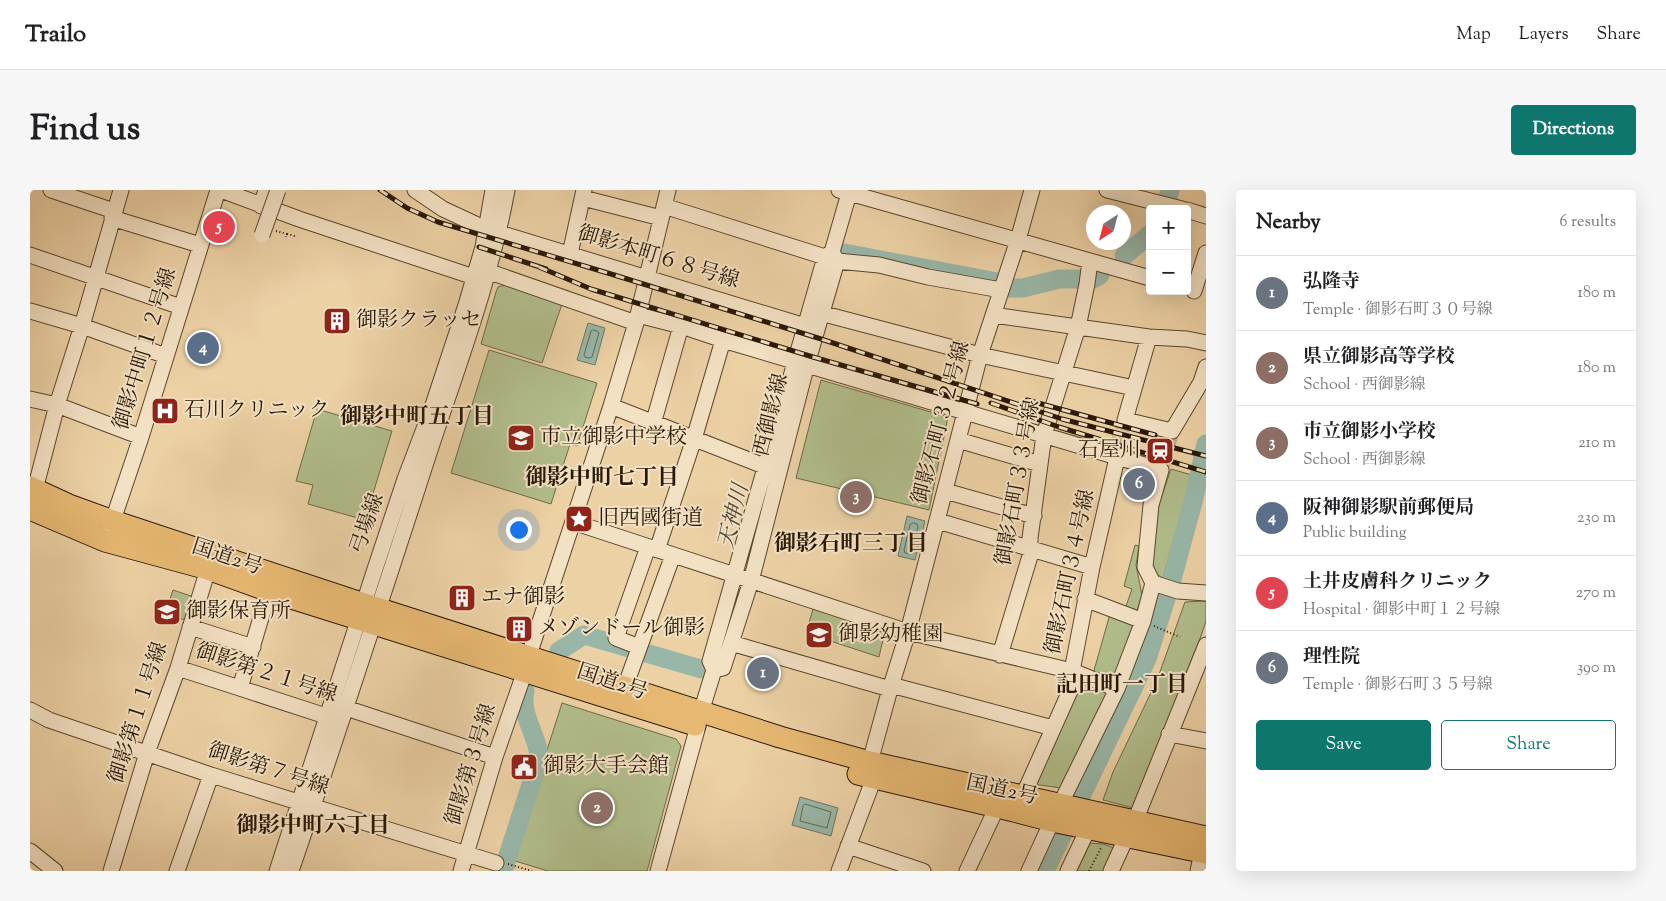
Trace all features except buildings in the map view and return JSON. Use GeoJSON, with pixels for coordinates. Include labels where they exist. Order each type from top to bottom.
{"type":"FeatureCollection","features":[{"type":"Feature","properties":{"kind":"highway","name":"国道2号"},"geometry":{"type":"LineString","coordinates":[[31,495],[105,541],[208,569],[269,591],[369,614]]}},
{"type":"Feature","properties":{"kind":"highway","name":"国道2号"},"geometry":{"type":"LineString","coordinates":[[31,495],[69,505],[369,614],[700,719],[780,737],[872,770],[997,807],[1072,816],[1131,829],[1203,853]]}},
{"type":"Feature","properties":{"kind":"highway","name":"国道2号"},"geometry":{"type":"LineString","coordinates":[[527,663],[626,687],[700,719]]}},
{"type":"Feature","properties":{"kind":"highway","name":"国道2号"},"geometry":{"type":"LineString","coordinates":[[872,770],[1023,796],[1072,816]]}},
{"type":"Feature","properties":{"kind":"street"},"geometry":{"type":"LineString","coordinates":[[51,190],[200,245]]}},
{"type":"Feature","properties":{"kind":"street"},"geometry":{"type":"LineString","coordinates":[[31,495],[38,478],[57,406],[121,190]]}},
{"type":"Feature","properties":{"kind":"street"},"geometry":{"type":"LineString","coordinates":[[220,190],[246,194],[261,206],[480,274],[637,319],[681,326],[1161,470],[1151,505],[1145,567],[1157,584],[1178,591],[1206,593]]}},
{"type":"Feature","properties":{"kind":"street","name":"御影中町１２号線"},"geometry":{"type":"LineString","coordinates":[[105,541],[141,436],[200,245],[220,190]]}},
{"type":"Feature","properties":{"kind":"street"},"geometry":{"type":"LineString","coordinates":[[261,206],[266,190]]}},
{"type":"Feature","properties":{"kind":"street"},"geometry":{"type":"LineString","coordinates":[[268,232],[278,190]]}},
{"type":"Feature","properties":{"kind":"street","name":"御影本町６８号線"},"geometry":{"type":"LineString","coordinates":[[415,190],[443,209],[492,231],[805,326]]}},
{"type":"Feature","properties":{"kind":"street","name":"弓場線"},"geometry":{"type":"LineString","coordinates":[[492,231],[493,190]]}},
{"type":"Feature","properties":{"kind":"street","name":"弓場線"},"geometry":{"type":"LineString","coordinates":[[277,871],[306,804],[338,715],[369,614],[405,479],[480,274],[483,247],[492,231],[507,190]]}},
{"type":"Feature","properties":{"kind":"street","name":"御影第３号線"},"geometry":{"type":"LineString","coordinates":[[461,871],[495,757],[611,406],[637,319],[668,190]]}},
{"type":"Feature","properties":{"kind":"street","name":"御影石町３２号線"},"geometry":{"type":"LineString","coordinates":[[839,871],[872,770],[891,687],[938,521],[980,355],[1018,240],[1032,190]]}},
{"type":"Feature","properties":{"kind":"street"},"geometry":{"type":"LineString","coordinates":[[1107,190],[1171,205]]}},
{"type":"Feature","properties":{"kind":"street"},"geometry":{"type":"LineString","coordinates":[[846,191],[1018,240],[1089,273],[1146,278]]}},
{"type":"Feature","properties":{"kind":"street","name":"西御影線"},"geometry":{"type":"LineString","coordinates":[[714,670],[723,668],[731,643],[764,466],[816,311],[846,191]]}},
{"type":"Feature","properties":{"kind":"street"},"geometry":{"type":"LineString","coordinates":[[570,254],[584,194],[663,212],[831,257],[879,265],[928,277],[1002,287]]}},
{"type":"Feature","properties":{"kind":"street"},"geometry":{"type":"LineString","coordinates":[[1191,211],[1206,216]]}},
{"type":"Feature","properties":{"kind":"street"},"geometry":{"type":"LineString","coordinates":[[1196,291],[1206,253]]}},
{"type":"Feature","properties":{"kind":"street"},"geometry":{"type":"LineString","coordinates":[[30,254],[181,307]]}},
{"type":"Feature","properties":{"kind":"street","name":"御影石町３３号線"},"geometry":{"type":"LineString","coordinates":[[1000,655],[1030,556],[1044,435],[1078,327],[1089,273]]}},
{"type":"Feature","properties":{"kind":"street"},"geometry":{"type":"LineString","coordinates":[[30,311],[82,326],[166,356]]}},
{"type":"Feature","properties":{"kind":"street"},"geometry":{"type":"LineString","coordinates":[[816,311],[980,355],[1134,388]]}},
{"type":"Feature","properties":{"kind":"street","name":"西御影線"},"geometry":{"type":"LineString","coordinates":[[658,871],[714,670],[710,661],[743,578],[800,362],[805,326],[816,311]]}},
{"type":"Feature","properties":{"kind":"street"},"geometry":{"type":"LineString","coordinates":[[993,316],[1149,337],[1187,339],[1206,343]]}},
{"type":"Feature","properties":{"kind":"street"},"geometry":{"type":"LineString","coordinates":[[653,424],[681,326]]}},
{"type":"Feature","properties":{"kind":"street"},"geometry":{"type":"LineString","coordinates":[[1149,337],[1124,420],[1172,431],[1201,382],[1206,367]]}},
{"type":"Feature","properties":{"kind":"street"},"geometry":{"type":"LineString","coordinates":[[638,649],[616,638],[653,548],[694,439],[723,340]]}},
{"type":"Feature","properties":{"kind":"street"},"geometry":{"type":"LineString","coordinates":[[30,399],[57,406],[141,436]]}},
{"type":"Feature","properties":{"kind":"street"},"geometry":{"type":"LineString","coordinates":[[611,406],[764,466]]}},
{"type":"Feature","properties":{"kind":"street"},"geometry":{"type":"LineString","coordinates":[[958,440],[1040,464]]}},
{"type":"Feature","properties":{"kind":"street","name":"御影石町３４号線"},"geometry":{"type":"LineString","coordinates":[[1023,796],[1053,728],[1074,672],[1085,599],[1116,455]]}},
{"type":"Feature","properties":{"kind":"street"},"geometry":{"type":"LineString","coordinates":[[945,491],[1034,516]]}},
{"type":"Feature","properties":{"kind":"street"},"geometry":{"type":"LineString","coordinates":[[938,521],[1092,567]]}},
{"type":"Feature","properties":{"kind":"street"},"geometry":{"type":"LineString","coordinates":[[573,522],[908,632],[1074,672],[1117,688]]}},
{"type":"Feature","properties":{"kind":"street"},"geometry":{"type":"LineString","coordinates":[[626,687],[673,555]]}},
{"type":"Feature","properties":{"kind":"street","name":"御影第１１号線"},"geometry":{"type":"LineString","coordinates":[[111,871],[147,753],[178,668],[208,569]]}},
{"type":"Feature","properties":{"kind":"street"},"geometry":{"type":"LineString","coordinates":[[1068,871],[1072,816],[1117,688],[1145,622],[1157,584]]}},
{"type":"Feature","properties":{"kind":"street"},"geometry":{"type":"LineString","coordinates":[[240,688],[269,591]]}},
{"type":"Feature","properties":{"kind":"street"},"geometry":{"type":"LineString","coordinates":[[1085,599],[1145,622]]}},
{"type":"Feature","properties":{"kind":"street","name":"弓場線"},"geometry":{"type":"LineString","coordinates":[[338,715],[369,614]]}},
{"type":"Feature","properties":{"kind":"street"},"geometry":{"type":"LineString","coordinates":[[190,627],[253,647]]}},
{"type":"Feature","properties":{"kind":"street"},"geometry":{"type":"LineString","coordinates":[[731,643],[891,687],[1053,728]]}},
{"type":"Feature","properties":{"kind":"street"},"geometry":{"type":"LineString","coordinates":[[1111,871],[1131,829],[1169,734],[1205,652]]}},
{"type":"Feature","properties":{"kind":"street","name":"御影第２１号線"},"geometry":{"type":"LineString","coordinates":[[178,668],[240,688],[495,757]]}},
{"type":"Feature","properties":{"kind":"street","name":"御影第７号線"},"geometry":{"type":"LineString","coordinates":[[30,710],[49,720],[147,753],[496,863]]}},
{"type":"Feature","properties":{"kind":"street"},"geometry":{"type":"LineString","coordinates":[[1169,734],[1206,741]]}},
{"type":"Feature","properties":{"kind":"street"},"geometry":{"type":"LineString","coordinates":[[177,871],[211,774]]}},
{"type":"Feature","properties":{"kind":"street","name":"弓場線"},"geometry":{"type":"LineString","coordinates":[[291,871],[306,804]]}},
{"type":"Feature","properties":{"kind":"street"},"geometry":{"type":"LineString","coordinates":[[967,871],[997,807]]}},
{"type":"Feature","properties":{"kind":"street"},"geometry":{"type":"LineString","coordinates":[[1029,871],[1072,816]]}},
{"type":"Feature","properties":{"kind":"street"},"geometry":{"type":"LineString","coordinates":[[848,846],[923,871]]}},
{"type":"Feature","properties":{"kind":"street"},"geometry":{"type":"LineString","coordinates":[[30,851],[56,871]]}},
{"type":"Feature","properties":{"kind":"path"},"geometry":{"type":"LineString","coordinates":[[268,232],[295,236]]}},
{"type":"Feature","properties":{"kind":"path"},"geometry":{"type":"LineString","coordinates":[[1145,622],[1180,637]]}},
{"type":"Feature","properties":{"kind":"path"},"geometry":{"type":"LineString","coordinates":[[513,865],[532,871]]}},
{"type":"Feature","properties":{"kind":"green space"},"geometry":{"type":"Polygon","coordinates":[[[505,285],[562,304],[542,363],[481,344],[498,287],[505,285]]]}},
{"type":"Feature","properties":{"kind":"green space"},"geometry":{"type":"Polygon","coordinates":[[[489,350],[597,383],[577,446],[570,444],[551,504],[451,473],[489,350]]]}},
{"type":"Feature","properties":{"kind":"green space"},"geometry":{"type":"Polygon","coordinates":[[[821,380],[948,417],[929,510],[796,478],[821,380]]]}},
{"type":"Feature","properties":{"kind":"green space"},"geometry":{"type":"Polygon","coordinates":[[[317,409],[392,431],[365,520],[308,504],[313,485],[296,481],[317,409]]]}},
{"type":"Feature","properties":{"kind":"green space"},"geometry":{"type":"Polygon","coordinates":[[[1171,469],[1192,475],[1163,578],[1156,574],[1151,566],[1159,504],[1171,469]]]}},
{"type":"Feature","properties":{"kind":"green space"},"geometry":{"type":"Polygon","coordinates":[[[1135,545],[1139,546],[1136,565],[1142,595],[1136,614],[1125,609],[1132,589],[1124,586],[1135,545]]]}},
{"type":"Feature","properties":{"kind":"green space"},"geometry":{"type":"Polygon","coordinates":[[[173,590],[191,596],[185,620],[165,614],[173,590]]]}},
{"type":"Feature","properties":{"kind":"green space"},"geometry":{"type":"Polygon","coordinates":[[[1206,601],[1206,621],[1201,636],[1133,808],[1103,800],[1113,772],[1157,680],[1185,602],[1206,601]]]}},
{"type":"Feature","properties":{"kind":"green space"},"geometry":{"type":"Polygon","coordinates":[[[813,609],[885,631],[879,657],[806,633],[813,609]]]}},
{"type":"Feature","properties":{"kind":"green space"},"geometry":{"type":"Polygon","coordinates":[[[1110,614],[1133,623],[1135,627],[1112,682],[1093,674],[1110,614]]]}},
{"type":"Feature","properties":{"kind":"green space"},"geometry":{"type":"Polygon","coordinates":[[[1082,682],[1103,690],[1108,695],[1061,788],[1033,784],[1082,682]]]}},
{"type":"Feature","properties":{"kind":"green space"},"geometry":{"type":"Polygon","coordinates":[[[562,703],[676,739],[681,746],[647,871],[548,871],[512,860],[562,703]]]}},
{"type":"Feature","properties":{"kind":"green space"},"geometry":{"type":"Polygon","coordinates":[[[1090,843],[1103,844],[1117,849],[1106,871],[1077,871],[1090,843]]]}},
{"type":"Feature","properties":{"kind":"water"},"geometry":{"type":"Polygon","coordinates":[[[588,323],[605,328],[595,365],[577,360],[588,323]]]}},
{"type":"Feature","properties":{"kind":"water"},"geometry":{"type":"Polygon","coordinates":[[[907,516],[925,521],[915,560],[898,556],[907,516]]]}},
{"type":"Feature","properties":{"kind":"water"},"geometry":{"type":"Polygon","coordinates":[[[800,797],[838,808],[831,836],[792,825],[800,797]]]}},
{"type":"Feature","properties":{"kind":"waterway","name":"天神川"},"geometry":{"type":"LineString","coordinates":[[1165,205],[1170,190]]}},
{"type":"Feature","properties":{"kind":"waterway","name":"天神川"},"geometry":{"type":"LineString","coordinates":[[1124,256],[1146,237]]}},
{"type":"Feature","properties":{"kind":"waterway","name":"天神川"},"geometry":{"type":"LineString","coordinates":[[844,253],[997,282],[1009,288],[1023,288],[1059,279],[1093,279],[1100,275]]}},
{"type":"Feature","properties":{"kind":"waterway","name":"石屋川"},"geometry":{"type":"LineString","coordinates":[[1045,871],[1147,659],[1171,583],[1193,502],[1206,444]]}},
{"type":"Feature","properties":{"kind":"waterway","name":"天神川"},"geometry":{"type":"LineString","coordinates":[[756,533],[773,463]]}},
{"type":"Feature","properties":{"kind":"waterway","name":"天神川"},"geometry":{"type":"LineString","coordinates":[[559,651],[584,635],[701,669]]}},
{"type":"Feature","properties":{"kind":"waterway","name":"天神川"},"geometry":{"type":"LineString","coordinates":[[503,871],[538,760],[538,750],[524,706],[525,691]]}},
{"type":"Feature","properties":{"kind":"tunnel"},"geometry":{"type":"LineString","coordinates":[[1115,452],[1125,420]]}},
{"type":"Feature","properties":{"kind":"tunnel"},"geometry":{"type":"LineString","coordinates":[[1161,470],[1172,431]]}},
{"type":"Feature","properties":{"kind":"railway"},"geometry":{"type":"LineString","coordinates":[[380,190],[407,208],[438,222],[818,338],[1062,419],[1206,456]]}},
{"type":"Feature","properties":{"kind":"railway"},"geometry":{"type":"LineString","coordinates":[[479,247],[546,269]]}},
{"type":"Feature","properties":{"kind":"railway"},"geometry":{"type":"LineString","coordinates":[[539,267],[591,289],[813,357],[977,404]]}},
{"type":"Feature","properties":{"kind":"railway"},"geometry":{"type":"LineString","coordinates":[[1027,400],[1155,435]]}},
{"type":"Feature","properties":{"kind":"railway"},"geometry":{"type":"LineString","coordinates":[[991,403],[1059,427],[1206,472]]}},
{"type":"Feature","properties":{"kind":"place","name":"土井皮膚科クリニック"},"geometry":{"type":"Point","coordinates":[219,227]}},
{"type":"Feature","properties":{"kind":"place","name":"御影クラッセ"},"geometry":{"type":"Point","coordinates":[337,321]}},
{"type":"Feature","properties":{"kind":"place","name":"阪神御影駅前郵便局"},"geometry":{"type":"Point","coordinates":[203,348]}},
{"type":"Feature","properties":{"kind":"place","name":"石川クリニック"},"geometry":{"type":"Point","coordinates":[165,411]}},
{"type":"Feature","properties":{"kind":"place","name":"市立御影中学校"},"geometry":{"type":"Point","coordinates":[521,438]}},
{"type":"Feature","properties":{"kind":"place","name":"石屋川"},"geometry":{"type":"Point","coordinates":[1160,451]}},
{"type":"Feature","properties":{"kind":"place","name":"理性院"},"geometry":{"type":"Point","coordinates":[1139,484]}},
{"type":"Feature","properties":{"kind":"place","name":"市立御影小学校"},"geometry":{"type":"Point","coordinates":[856,497]}},
{"type":"Feature","properties":{"kind":"place","name":"旧西國街道"},"geometry":{"type":"Point","coordinates":[579,519]}},
{"type":"Feature","properties":{"kind":"place","name":"エナ御影"},"geometry":{"type":"Point","coordinates":[462,598]}},
{"type":"Feature","properties":{"kind":"place","name":"御影保育所"},"geometry":{"type":"Point","coordinates":[167,612]}},
{"type":"Feature","properties":{"kind":"place","name":"メゾンドール御影"},"geometry":{"type":"Point","coordinates":[519,629]}},
{"type":"Feature","properties":{"kind":"place","name":"御影幼稚園"},"geometry":{"type":"Point","coordinates":[819,635]}},
{"type":"Feature","properties":{"kind":"place","name":"弘隆寺"},"geometry":{"type":"Point","coordinates":[763,673]}},
{"type":"Feature","properties":{"kind":"place","name":"御影大手会館"},"geometry":{"type":"Point","coordinates":[524,767]}},
{"type":"Feature","properties":{"kind":"place","name":"県立御影高等学校"},"geometry":{"type":"Point","coordinates":[597,808]}},
{"type":"Feature","properties":{"kind":"district","name":"御影中町五丁目"},"geometry":{"type":"Point","coordinates":[417,418]}},
{"type":"Feature","properties":{"kind":"district","name":"御影中町七丁目"},"geometry":{"type":"Point","coordinates":[602,479]}},
{"type":"Feature","properties":{"kind":"district","name":"御影石町三丁目"},"geometry":{"type":"Point","coordinates":[851,545]}},
{"type":"Feature","properties":{"kind":"district","name":"記田町一丁目"},"geometry":{"type":"Point","coordinates":[1122,686]}},
{"type":"Feature","properties":{"kind":"district","name":"御影中町六丁目"},"geometry":{"type":"Point","coordinates":[313,827]}}]}
